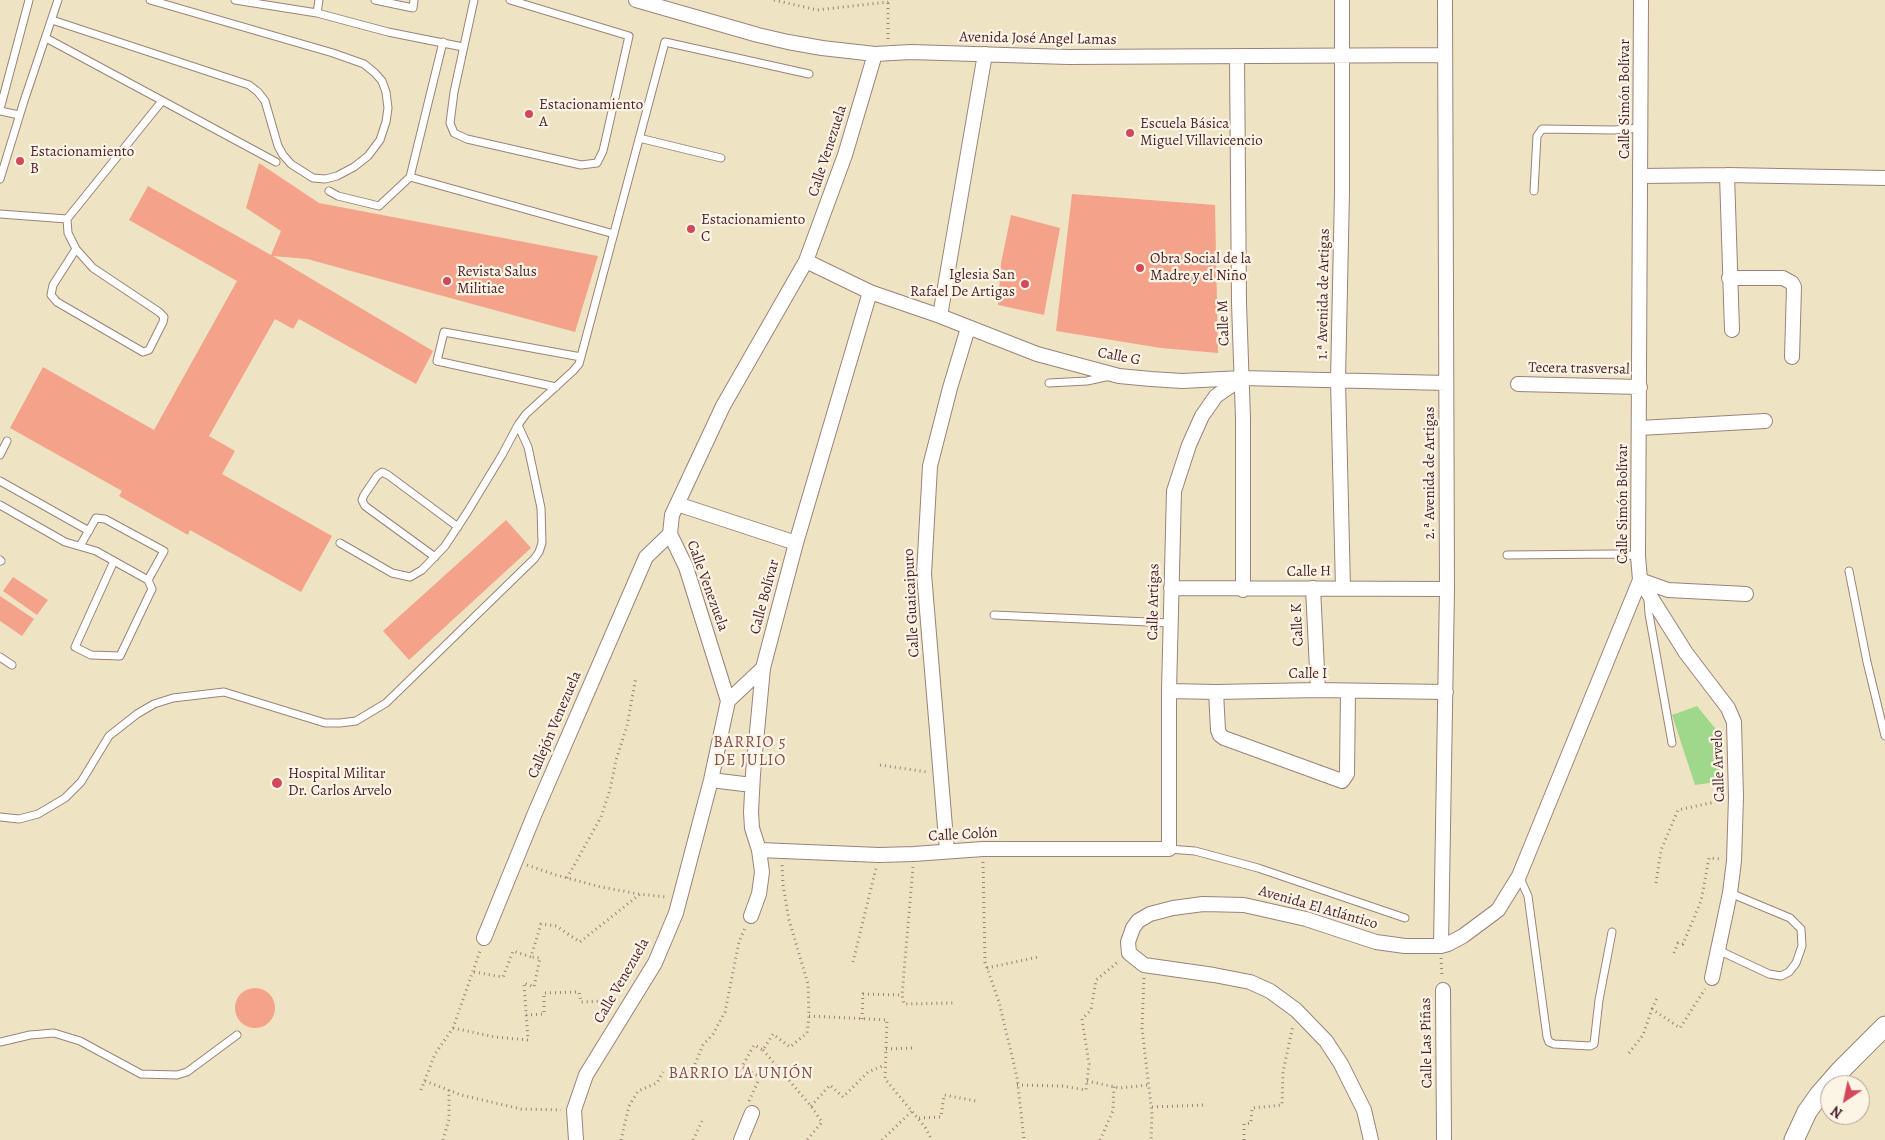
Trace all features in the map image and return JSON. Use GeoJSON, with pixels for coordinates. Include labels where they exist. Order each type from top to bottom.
{"type":"FeatureCollection","features":[{"type":"Feature","properties":{"kind":"main road"},"geometry":{"type":"LineString","coordinates":[[1794,1140],[1807,1112],[1819,1095],[1885,1026]]}},
{"type":"Feature","properties":{"kind":"street","name":"Avenida José Angel Lamas"},"geometry":{"type":"LineString","coordinates":[[636,0],[780,40],[822,48],[881,53],[1068,57],[1445,55]]}},
{"type":"Feature","properties":{"kind":"street","name":"1.ª Avenida de Artigas"},"geometry":{"type":"LineString","coordinates":[[1342,0],[1342,192],[1338,380],[1343,588]]}},
{"type":"Feature","properties":{"kind":"street","name":"2.ª Avenida de Artigas"},"geometry":{"type":"LineString","coordinates":[[1441,946],[1447,589],[1445,0]]}},
{"type":"Feature","properties":{"kind":"street","name":"Calle Simón Bolívar"},"geometry":{"type":"LineString","coordinates":[[1441,946],[1463,936],[1498,910],[1519,876],[1640,580],[1638,556],[1641,0]]}},
{"type":"Feature","properties":{"kind":"street","name":"Calle Venezuela"},"geometry":{"type":"LineString","coordinates":[[576,1140],[574,1110],[586,1075],[655,963],[676,913],[711,780],[728,701],[686,567],[670,534],[672,514],[723,406],[806,261],[881,53]]}},
{"type":"Feature","properties":{"kind":"street"},"geometry":{"type":"LineString","coordinates":[[940,316],[985,54]]}},
{"type":"Feature","properties":{"kind":"street","name":"Calle M"},"geometry":{"type":"LineString","coordinates":[[1238,56],[1239,303],[1242,378],[1242,590]]}},
{"type":"Feature","properties":{"kind":"street"},"geometry":{"type":"LineString","coordinates":[[1727,175],[1732,330]]}},
{"type":"Feature","properties":{"kind":"street"},"geometry":{"type":"LineString","coordinates":[[1641,176],[1727,175],[1885,178]]}},
{"type":"Feature","properties":{"kind":"street","name":"Calle G"},"geometry":{"type":"LineString","coordinates":[[806,261],[870,292],[940,316],[1037,354],[1115,374],[1151,380],[1242,378],[1446,383]]}},
{"type":"Feature","properties":{"kind":"street"},"geometry":{"type":"LineString","coordinates":[[1729,278],[1783,278],[1792,283],[1794,287],[1792,357]]}},
{"type":"Feature","properties":{"kind":"street","name":"Calle Bolívar"},"geometry":{"type":"LineString","coordinates":[[751,916],[761,884],[762,872],[759,850],[752,828],[752,785],[763,668],[796,544],[870,292]]}},
{"type":"Feature","properties":{"kind":"street","name":"Calle Guaicaipuro"},"geometry":{"type":"LineString","coordinates":[[947,851],[924,574],[930,466],[968,328]]}},
{"type":"Feature","properties":{"kind":"street","name":"Calle Artigas"},"geometry":{"type":"LineString","coordinates":[[1169,849],[1169,691],[1174,491],[1202,416],[1216,396],[1242,378]]}},
{"type":"Feature","properties":{"kind":"street","name":"Tecera trasversal"},"geometry":{"type":"LineString","coordinates":[[1518,384],[1640,386]]}},
{"type":"Feature","properties":{"kind":"street"},"geometry":{"type":"LineString","coordinates":[[1640,428],[1764,422]]}},
{"type":"Feature","properties":{"kind":"street"},"geometry":{"type":"LineString","coordinates":[[677,504],[796,544]]}},
{"type":"Feature","properties":{"kind":"street","name":"Callejón Venezuela"},"geometry":{"type":"LineString","coordinates":[[484,938],[646,557],[670,534]]}},
{"type":"Feature","properties":{"kind":"street"},"geometry":{"type":"LineString","coordinates":[[1640,580],[1668,590],[1746,594]]}},
{"type":"Feature","properties":{"kind":"street","name":"Calle Arvelo"},"geometry":{"type":"LineString","coordinates":[[1640,580],[1648,596],[1686,653],[1728,708],[1734,722],[1736,797],[1734,861],[1730,893],[1712,978]]}},
{"type":"Feature","properties":{"kind":"street","name":"Calle H"},"geometry":{"type":"LineString","coordinates":[[1171,588],[1242,590],[1313,588],[1447,589]]}},
{"type":"Feature","properties":{"kind":"street","name":"Calle K"},"geometry":{"type":"LineString","coordinates":[[1313,588],[1318,690]]}},
{"type":"Feature","properties":{"kind":"street"},"geometry":{"type":"LineString","coordinates":[[728,701],[763,668]]}},
{"type":"Feature","properties":{"kind":"street","name":"Calle I"},"geometry":{"type":"LineString","coordinates":[[1169,691],[1318,690],[1446,692]]}},
{"type":"Feature","properties":{"kind":"street"},"geometry":{"type":"LineString","coordinates":[[1216,692],[1218,730],[1224,738],[1337,781],[1342,781],[1346,778],[1347,774],[1348,691]]}},
{"type":"Feature","properties":{"kind":"street"},"geometry":{"type":"LineString","coordinates":[[711,780],[752,785]]}},
{"type":"Feature","properties":{"kind":"street","name":"Calle Colón"},"geometry":{"type":"LineString","coordinates":[[759,850],[879,855],[983,848],[1169,849]]}},
{"type":"Feature","properties":{"kind":"street","name":"Avenida El Atlántico"},"geometry":{"type":"LineString","coordinates":[[1128,953],[1128,942],[1132,928],[1144,917],[1173,908],[1203,904],[1244,905],[1306,919],[1388,944],[1423,947],[1441,946]]}},
{"type":"Feature","properties":{"kind":"street"},"geometry":{"type":"LineString","coordinates":[[1128,953],[1144,965],[1250,982],[1270,991],[1296,1010],[1326,1041],[1342,1064],[1364,1110],[1371,1140]]}},
{"type":"Feature","properties":{"kind":"street","name":"Calle Las Piñas"},"geometry":{"type":"LineString","coordinates":[[1442,990],[1444,1140]]}},
{"type":"Feature","properties":{"kind":"street"},"geometry":{"type":"LineString","coordinates":[[741,1140],[752,1113]]}},
{"type":"Feature","properties":{"kind":"lane"},"geometry":{"type":"LineString","coordinates":[[20,114],[0,110],[29,0]]}},
{"type":"Feature","properties":{"kind":"lane"},"geometry":{"type":"LineString","coordinates":[[0,180],[58,0]]}},
{"type":"Feature","properties":{"kind":"lane"},"geometry":{"type":"LineString","coordinates":[[52,20],[249,85],[265,101],[278,146],[283,155],[291,164],[313,178],[325,179],[338,176],[354,167],[368,156],[380,140],[388,108],[386,92],[382,82],[375,73],[364,64],[333,53],[150,0]]}},
{"type":"Feature","properties":{"kind":"lane"},"geometry":{"type":"LineString","coordinates":[[235,0],[317,13],[388,32],[463,47]]}},
{"type":"Feature","properties":{"kind":"lane"},"geometry":{"type":"LineString","coordinates":[[317,13],[319,0]]}},
{"type":"Feature","properties":{"kind":"lane"},"geometry":{"type":"LineString","coordinates":[[375,0],[413,8],[414,0]]}},
{"type":"Feature","properties":{"kind":"lane"},"geometry":{"type":"LineString","coordinates":[[474,0],[454,92],[450,123],[454,133],[467,139],[581,164],[596,163],[603,151],[629,36],[510,0]]}},
{"type":"Feature","properties":{"kind":"lane"},"geometry":{"type":"LineString","coordinates":[[46,38],[276,162]]}},
{"type":"Feature","properties":{"kind":"lane"},"geometry":{"type":"LineString","coordinates":[[329,192],[378,206],[410,177],[443,42]]}},
{"type":"Feature","properties":{"kind":"lane"},"geometry":{"type":"LineString","coordinates":[[340,543],[392,573],[410,577],[422,570],[435,557],[458,527],[526,414],[573,372],[579,364],[665,42],[809,74]]}},
{"type":"Feature","properties":{"kind":"lane"},"geometry":{"type":"LineString","coordinates":[[76,249],[53,285],[51,295],[57,302],[143,352],[148,350],[164,318],[159,312],[93,268],[76,249],[68,233],[67,219],[162,101]]}},
{"type":"Feature","properties":{"kind":"lane"},"geometry":{"type":"LineString","coordinates":[[1534,191],[1537,136],[1542,129],[1614,130],[1640,128]]}},
{"type":"Feature","properties":{"kind":"lane"},"geometry":{"type":"LineString","coordinates":[[640,138],[721,158]]}},
{"type":"Feature","properties":{"kind":"lane"},"geometry":{"type":"LineString","coordinates":[[410,177],[614,234]]}},
{"type":"Feature","properties":{"kind":"lane"},"geometry":{"type":"LineString","coordinates":[[0,214],[67,219]]}},
{"type":"Feature","properties":{"kind":"lane"},"geometry":{"type":"LineString","coordinates":[[556,386],[437,361],[444,332],[581,357]]}},
{"type":"Feature","properties":{"kind":"lane"},"geometry":{"type":"LineString","coordinates":[[1050,383],[1087,381],[1115,374]]}},
{"type":"Feature","properties":{"kind":"lane"},"geometry":{"type":"LineString","coordinates":[[0,817],[20,819],[38,814],[65,798],[81,782],[109,736],[137,714],[154,704],[173,698],[224,692],[325,723],[340,724],[356,721],[386,703],[539,552],[542,543],[541,508],[528,446],[518,425]]}},
{"type":"Feature","properties":{"kind":"lane"},"geometry":{"type":"LineString","coordinates":[[0,455],[7,441]]}},
{"type":"Feature","properties":{"kind":"lane"},"geometry":{"type":"LineString","coordinates":[[435,557],[365,506],[362,500],[364,495],[377,476],[382,472],[388,475],[458,527]]}},
{"type":"Feature","properties":{"kind":"lane"},"geometry":{"type":"LineString","coordinates":[[0,481],[89,531]]}},
{"type":"Feature","properties":{"kind":"lane"},"geometry":{"type":"LineString","coordinates":[[0,505],[65,542],[96,551],[114,561],[148,580],[152,588],[120,656],[91,655],[75,647],[114,561]]}},
{"type":"Feature","properties":{"kind":"lane"},"geometry":{"type":"LineString","coordinates":[[80,546],[96,518],[105,519],[164,551],[148,580]]}},
{"type":"Feature","properties":{"kind":"lane"},"geometry":{"type":"LineString","coordinates":[[1507,555],[1616,554],[1638,556]]}},
{"type":"Feature","properties":{"kind":"lane"},"geometry":{"type":"LineString","coordinates":[[1848,571],[1885,736]]}},
{"type":"Feature","properties":{"kind":"lane"},"geometry":{"type":"LineString","coordinates":[[1648,596],[1649,614],[1672,742]]}},
{"type":"Feature","properties":{"kind":"lane"},"geometry":{"type":"LineString","coordinates":[[994,616],[1170,623]]}},
{"type":"Feature","properties":{"kind":"lane"},"geometry":{"type":"LineString","coordinates":[[0,657],[12,664]]}},
{"type":"Feature","properties":{"kind":"lane"},"geometry":{"type":"LineString","coordinates":[[1169,849],[1195,851],[1258,868],[1405,918]]}},
{"type":"Feature","properties":{"kind":"lane"},"geometry":{"type":"LineString","coordinates":[[1519,876],[1528,896],[1549,1042],[1554,1044],[1590,1046],[1594,1044],[1598,1000],[1612,932]]}},
{"type":"Feature","properties":{"kind":"lane"},"geometry":{"type":"LineString","coordinates":[[1718,950],[1769,974],[1781,976],[1789,972],[1802,946],[1801,929],[1790,918],[1730,893]]}},
{"type":"Feature","properties":{"kind":"lane"},"geometry":{"type":"LineString","coordinates":[[0,1042],[30,1035],[54,1033],[80,1041],[140,1074],[177,1075],[187,1072],[237,1035]]}},
{"type":"Feature","properties":{"kind":"path"},"geometry":{"type":"LineString","coordinates":[[774,0],[817,10],[890,1],[881,53]]}},
{"type":"Feature","properties":{"kind":"path"},"geometry":{"type":"LineString","coordinates":[[567,878],[602,816],[626,726],[636,677]]}},
{"type":"Feature","properties":{"kind":"path"},"geometry":{"type":"LineString","coordinates":[[880,764],[940,774]]}},
{"type":"Feature","properties":{"kind":"path"},"geometry":{"type":"LineString","coordinates":[[1656,883],[1661,850],[1678,810],[1736,797]]}},
{"type":"Feature","properties":{"kind":"path"},"geometry":{"type":"LineString","coordinates":[[983,848],[985,962],[999,1002],[1017,1085],[1024,1140]]}},
{"type":"Feature","properties":{"kind":"path"},"geometry":{"type":"LineString","coordinates":[[764,1050],[773,1034],[790,1046],[807,1034],[809,1016],[808,984],[788,920],[783,884],[782,851]]}},
{"type":"Feature","properties":{"kind":"path"},"geometry":{"type":"LineString","coordinates":[[914,854],[902,995],[904,1004],[953,1002]]}},
{"type":"Feature","properties":{"kind":"path"},"geometry":{"type":"LineString","coordinates":[[853,962],[879,855]]}},
{"type":"Feature","properties":{"kind":"path"},"geometry":{"type":"LineString","coordinates":[[1674,954],[1678,943],[1683,944],[1698,910],[1709,858],[1734,861]]}},
{"type":"Feature","properties":{"kind":"path"},"geometry":{"type":"LineString","coordinates":[[516,861],[601,887],[679,899]]}},
{"type":"Feature","properties":{"kind":"path"},"geometry":{"type":"LineString","coordinates":[[532,957],[541,924],[556,926],[580,942],[640,894]]}},
{"type":"Feature","properties":{"kind":"path"},"geometry":{"type":"LineString","coordinates":[[695,1064],[703,1046],[713,1034],[725,1012],[739,942],[751,916]]}},
{"type":"Feature","properties":{"kind":"path"},"geometry":{"type":"LineString","coordinates":[[421,1090],[435,1054],[453,1028],[474,972],[484,938]]}},
{"type":"Feature","properties":{"kind":"path","name":"Calle Las Piñas"},"geometry":{"type":"LineString","coordinates":[[1441,946],[1442,990]]}},
{"type":"Feature","properties":{"kind":"path"},"geometry":{"type":"LineString","coordinates":[[453,1028],[495,1037],[528,1040],[524,984],[534,987],[540,958],[512,951],[503,977],[474,972]]}},
{"type":"Feature","properties":{"kind":"path"},"geometry":{"type":"LineString","coordinates":[[1017,1085],[1062,1086],[1086,1090],[1089,1064],[1082,1019],[1091,1010],[1096,980],[1128,953]]}},
{"type":"Feature","properties":{"kind":"path"},"geometry":{"type":"LineString","coordinates":[[987,968],[1038,957]]}},
{"type":"Feature","properties":{"kind":"path"},"geometry":{"type":"LineString","coordinates":[[1144,965],[1142,1028],[1152,1107],[1151,1140]]}},
{"type":"Feature","properties":{"kind":"path"},"geometry":{"type":"LineString","coordinates":[[1652,1009],[1680,1028],[1712,978]]}},
{"type":"Feature","properties":{"kind":"path"},"geometry":{"type":"LineString","coordinates":[[526,1015],[544,1014],[544,993],[579,992],[580,1002],[605,1001],[626,1010]]}},
{"type":"Feature","properties":{"kind":"path"},"geometry":{"type":"LineString","coordinates":[[862,1018],[863,994],[902,995]]}},
{"type":"Feature","properties":{"kind":"path"},"geometry":{"type":"LineString","coordinates":[[1629,1053],[1643,1035],[1657,998]]}},
{"type":"Feature","properties":{"kind":"path"},"geometry":{"type":"LineString","coordinates":[[1244,1140],[1244,1124],[1251,1123],[1252,1108],[1282,1106],[1283,1072],[1296,1010]]}},
{"type":"Feature","properties":{"kind":"path"},"geometry":{"type":"LineString","coordinates":[[809,1016],[887,1020],[886,1079],[918,1118],[932,1140]]}},
{"type":"Feature","properties":{"kind":"path"},"geometry":{"type":"LineString","coordinates":[[752,1113],[748,1102],[760,1077],[742,1067],[754,1045],[764,1050],[822,1122],[807,1140]]}},
{"type":"Feature","properties":{"kind":"path"},"geometry":{"type":"LineString","coordinates":[[886,1049],[913,1048]]}},
{"type":"Feature","properties":{"kind":"path"},"geometry":{"type":"LineString","coordinates":[[811,1106],[830,1084],[843,1097],[868,1072],[885,1064]]}},
{"type":"Feature","properties":{"kind":"path"},"geometry":{"type":"LineString","coordinates":[[622,1140],[629,1106],[638,1091],[657,1083],[663,1072]]}},
{"type":"Feature","properties":{"kind":"path"},"geometry":{"type":"LineString","coordinates":[[425,1081],[461,1095],[521,1109],[574,1110]]}},
{"type":"Feature","properties":{"kind":"path"},"geometry":{"type":"LineString","coordinates":[[1087,1081],[1120,1088],[1148,1085]]}},
{"type":"Feature","properties":{"kind":"path"},"geometry":{"type":"LineString","coordinates":[[1100,1140],[1113,1111],[1114,1086]]}},
{"type":"Feature","properties":{"kind":"path"},"geometry":{"type":"LineString","coordinates":[[443,1140],[449,1119],[449,1090]]}},
{"type":"Feature","properties":{"kind":"path"},"geometry":{"type":"LineString","coordinates":[[918,1118],[940,1117],[944,1095],[976,1101]]}},
{"type":"Feature","properties":{"kind":"path"},"geometry":{"type":"LineString","coordinates":[[1152,1107],[1205,1105]]}},
{"type":"Feature","properties":{"kind":"path"},"geometry":{"type":"LineString","coordinates":[[882,1140],[912,1111]]}},
{"type":"Feature","properties":{"kind":"path"},"geometry":{"type":"LineString","coordinates":[[693,1140],[704,1119]]}},
{"type":"Feature","properties":{"kind":"green space"},"geometry":{"type":"Polygon","coordinates":[[[1697,706],[1719,733],[1724,781],[1695,785],[1672,715],[1697,706]]]}},
{"type":"Feature","properties":{"kind":"building"},"geometry":{"type":"Polygon","coordinates":[[[259,163],[319,203],[598,256],[575,332],[307,259],[273,256],[433,351],[416,384],[299,319],[293,329],[275,319],[209,436],[235,451],[222,474],[332,536],[301,592],[190,530],[188,535],[119,496],[122,491],[10,428],[43,367],[154,430],[237,281],[129,220],[148,186],[271,255],[281,231],[246,208],[259,163]]]}},
{"type":"Feature","properties":{"kind":"building","name":"Obra Social de la Madre y el Niño"},"geometry":{"type":"Polygon","coordinates":[[[1072,194],[1215,205],[1218,353],[1161,348],[1056,331],[1072,194]]]}},
{"type":"Feature","properties":{"kind":"building","name":"Iglesia San Rafael De Artigas"},"geometry":{"type":"Polygon","coordinates":[[[1011,215],[1060,228],[1044,315],[998,305],[1001,263],[1011,215]]]}},
{"type":"Feature","properties":{"kind":"building"},"geometry":{"type":"Polygon","coordinates":[[[506,520],[531,548],[409,660],[383,631],[506,520]]]}},
{"type":"Feature","properties":{"kind":"building"},"geometry":{"type":"Polygon","coordinates":[[[13,577],[48,600],[37,615],[3,591],[13,577]]]}},
{"type":"Feature","properties":{"kind":"building"},"geometry":{"type":"Polygon","coordinates":[[[0,596],[34,619],[22,636],[0,621],[0,596]]]}},
{"type":"Feature","properties":{"kind":"building"},"geometry":{"type":"Polygon","coordinates":[[[251,988],[259,988],[266,991],[272,997],[275,1008],[272,1019],[266,1025],[259,1028],[251,1028],[244,1025],[238,1019],[235,1012],[235,1004],[238,997],[244,991],[251,988]]]}},
{"type":"Feature","properties":{"kind":"place","name":"Estacionamiento A"},"geometry":{"type":"Point","coordinates":[529,114]}},
{"type":"Feature","properties":{"kind":"place","name":"Escuela Básica Miguel Villavicencio"},"geometry":{"type":"Point","coordinates":[1130,133]}},
{"type":"Feature","properties":{"kind":"place","name":"Estacionamiento B"},"geometry":{"type":"Point","coordinates":[20,161]}},
{"type":"Feature","properties":{"kind":"place","name":"Estacionamiento C"},"geometry":{"type":"Point","coordinates":[691,229]}},
{"type":"Feature","properties":{"kind":"place","name":"Obra Social de la Madre y el Niño"},"geometry":{"type":"Point","coordinates":[1140,268]}},
{"type":"Feature","properties":{"kind":"place","name":"Revista Salus Militiae"},"geometry":{"type":"Point","coordinates":[447,281]}},
{"type":"Feature","properties":{"kind":"place","name":"Iglesia San Rafael De Artigas"},"geometry":{"type":"Point","coordinates":[1025,284]}},
{"type":"Feature","properties":{"kind":"place","name":"Hospital Militar Dr. Carlos Arvelo"},"geometry":{"type":"Point","coordinates":[277,783]}},
{"type":"Feature","properties":{"kind":"district","name":"BARRIO 5 DE JULIO"},"geometry":{"type":"Point","coordinates":[750,752]}},
{"type":"Feature","properties":{"kind":"district","name":"BARRIO LA UNIÓN"},"geometry":{"type":"Point","coordinates":[741,1074]}}]}
